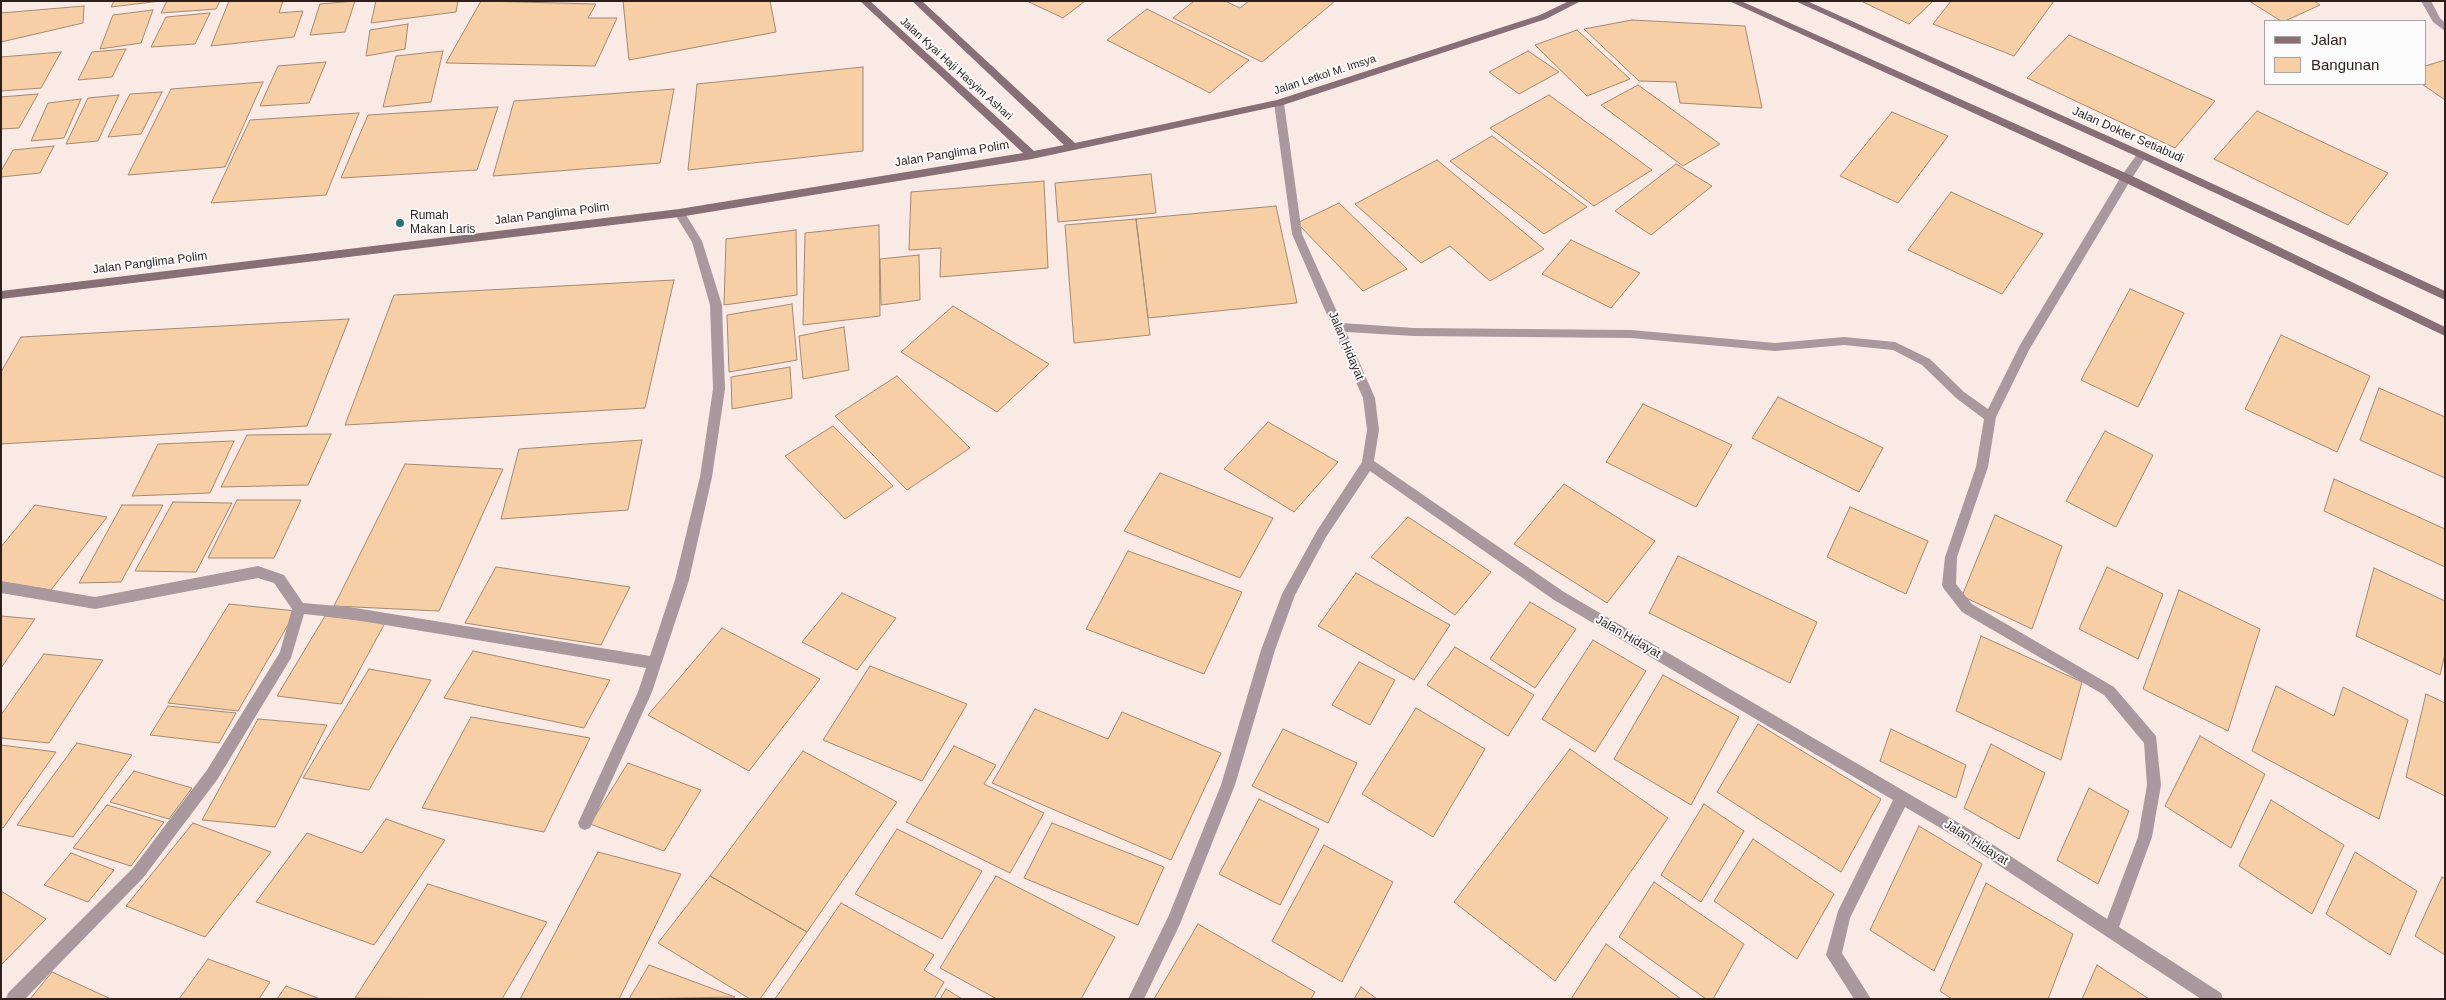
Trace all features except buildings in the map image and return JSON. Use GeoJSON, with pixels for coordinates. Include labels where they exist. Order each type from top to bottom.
{"type":"FeatureCollection","features":[{"type":"Feature","properties":{"kind":"street","name":"Jalan Kyai Haji Hasyim Ashari"},"geometry":{"type":"LineString","coordinates":[[864,1],[1032,155]]}},
{"type":"Feature","properties":{"kind":"street","name":"Jalan Kyai Haji Hasyim Ashari"},"geometry":{"type":"LineString","coordinates":[[916,1],[1073,146]]}},
{"type":"Feature","properties":{"kind":"street","name":"Jalan Letkol M. Imsya"},"geometry":{"type":"LineString","coordinates":[[1073,146],[1279,104],[1543,17],[1577,1]]}},
{"type":"Feature","properties":{"kind":"street"},"geometry":{"type":"LineString","coordinates":[[1733,1],[2126,178],[2445,332]]}},
{"type":"Feature","properties":{"kind":"street","name":"Jalan Dokter Setiabudi"},"geometry":{"type":"LineString","coordinates":[[1799,1],[2142,155],[2445,296]]}},
{"type":"Feature","properties":{"kind":"street"},"geometry":{"type":"LineString","coordinates":[[2426,1],[2436,20],[2445,28]]}},
{"type":"Feature","properties":{"kind":"street","name":"Jalan Hidayat"},"geometry":{"type":"LineString","coordinates":[[1279,104],[1297,234],[1369,398],[1373,430],[1368,463],[1559,596],[1964,834],[2215,999]]}},
{"type":"Feature","properties":{"kind":"street","name":"Jalan Panglima Polim"},"geometry":{"type":"LineString","coordinates":[[1,295],[679,213],[1032,155],[1073,146]]}},
{"type":"Feature","properties":{"kind":"street"},"geometry":{"type":"LineString","coordinates":[[2110,930],[2145,837],[2154,784],[2151,741],[2109,690],[1967,608],[1950,585],[1951,557],[1982,467],[1990,417],[2024,348],[2126,178],[2142,155]]}},
{"type":"Feature","properties":{"kind":"street"},"geometry":{"type":"LineString","coordinates":[[585,824],[645,692],[682,580],[706,477],[719,389],[716,305],[697,240],[679,213]]}},
{"type":"Feature","properties":{"kind":"street"},"geometry":{"type":"LineString","coordinates":[[1338,327],[1414,332],[1631,334],[1775,347],[1844,342],[1895,346],[1926,362],[1960,395],[1990,417]]}},
{"type":"Feature","properties":{"kind":"street"},"geometry":{"type":"LineString","coordinates":[[1136,999],[1175,919],[1228,785],[1268,650],[1289,594],[1322,533],[1368,463]]}},
{"type":"Feature","properties":{"kind":"street"},"geometry":{"type":"LineString","coordinates":[[1,586],[95,603],[258,572],[279,579],[299,608],[349,613],[654,663]]}},
{"type":"Feature","properties":{"kind":"street"},"geometry":{"type":"LineString","coordinates":[[14,999],[138,872],[212,775],[286,654],[299,608]]}},
{"type":"Feature","properties":{"kind":"street"},"geometry":{"type":"LineString","coordinates":[[1863,999],[1834,954],[1843,916],[1902,798]]}},
{"type":"Feature","properties":{"kind":"place","name":"Rumah Makan Laris"},"geometry":{"type":"Point","coordinates":[400,223]}}]}
